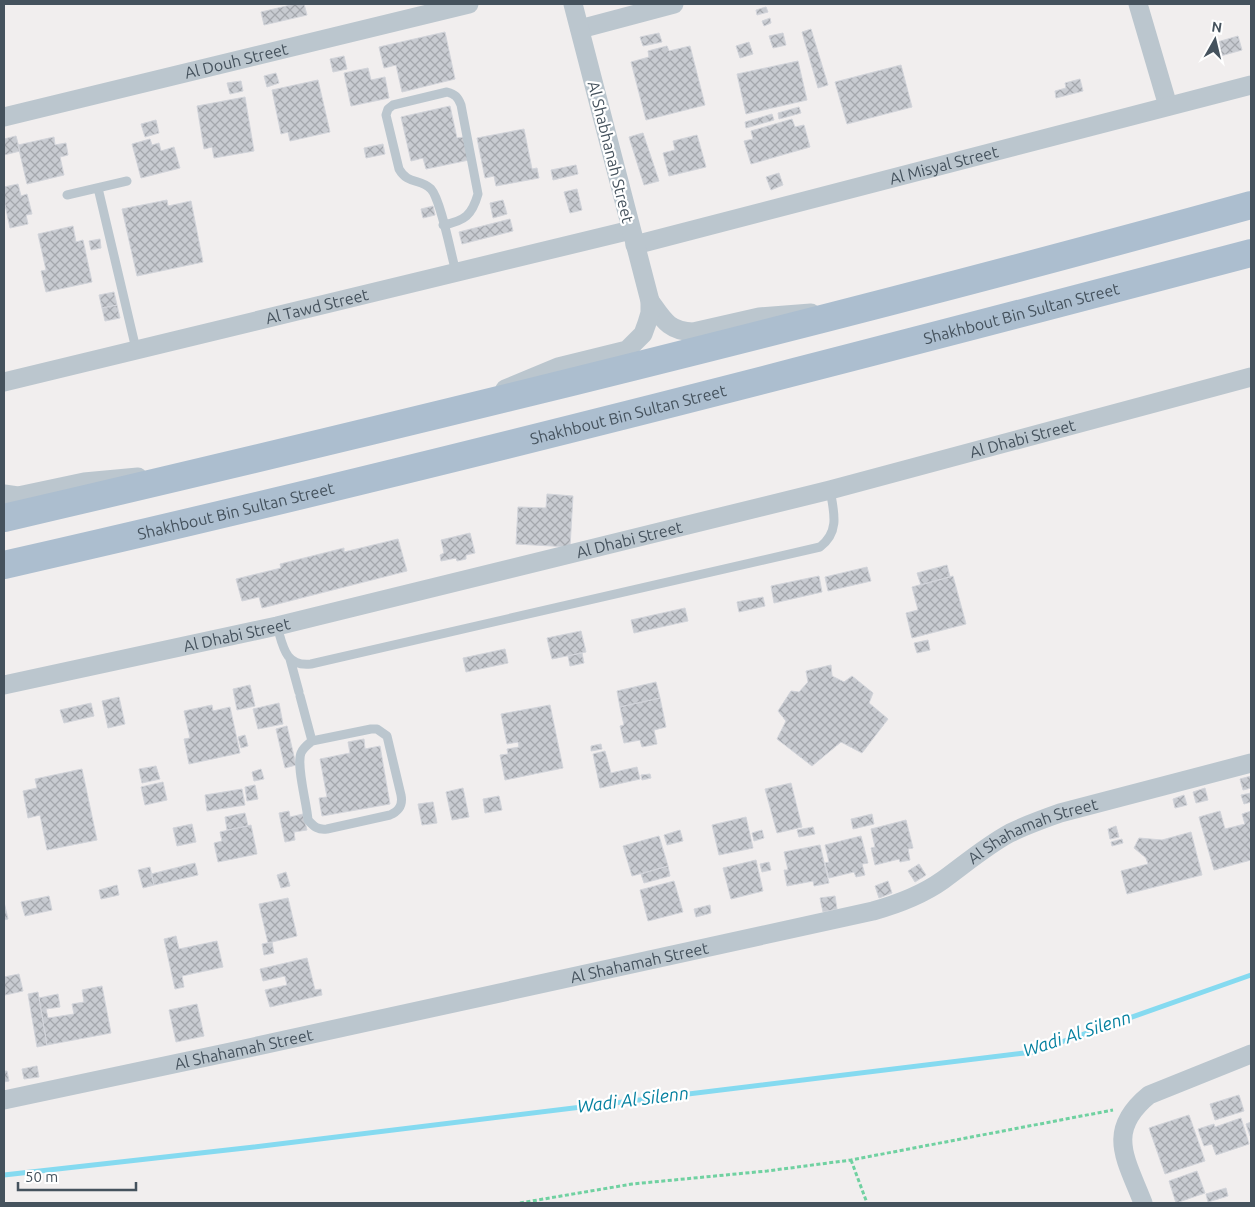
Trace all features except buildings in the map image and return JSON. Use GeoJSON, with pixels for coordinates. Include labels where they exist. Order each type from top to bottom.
{"type":"FeatureCollection","features":[{"type":"Feature","properties":{"kind":"main road"},"geometry":{"type":"LineString","coordinates":[[4,518],[483,404],[841,314],[1251,205]]}},
{"type":"Feature","properties":{"kind":"main road","name":"Shakhbout Bin Sultan Street"},"geometry":{"type":"LineString","coordinates":[[4,565],[452,459],[1251,253]]}},
{"type":"Feature","properties":{"kind":"street","name":"Al Douh Street"},"geometry":{"type":"LineString","coordinates":[[4,117],[469,4]]}},
{"type":"Feature","properties":{"kind":"street","name":"Al Shabhanah Street"},"geometry":{"type":"LineString","coordinates":[[483,404],[502,391],[539,374],[558,367],[627,350],[643,334],[648,323],[650,301],[573,4]]}},
{"type":"Feature","properties":{"kind":"street"},"geometry":{"type":"LineString","coordinates":[[580,29],[674,4]]}},
{"type":"Feature","properties":{"kind":"street"},"geometry":{"type":"LineString","coordinates":[[1138,4],[1168,106]]}},
{"type":"Feature","properties":{"kind":"street","name":"Al Misyal Street"},"geometry":{"type":"LineString","coordinates":[[633,237],[1251,85]]}},
{"type":"Feature","properties":{"kind":"street","name":"Al Tawd Street"},"geometry":{"type":"LineString","coordinates":[[4,382],[456,272],[633,237]]}},
{"type":"Feature","properties":{"kind":"street","name":"Al Shabhanah Street"},"geometry":{"type":"LineString","coordinates":[[650,301],[665,322],[673,328],[688,332],[779,315],[841,314]]}},
{"type":"Feature","properties":{"kind":"street","name":"Al Dhabi Street"},"geometry":{"type":"LineString","coordinates":[[4,685],[277,626],[830,490],[1251,377]]}},
{"type":"Feature","properties":{"kind":"street"},"geometry":{"type":"LineString","coordinates":[[4,494],[18,496],[105,479],[146,477],[167,479]]}},
{"type":"Feature","properties":{"kind":"street"},"geometry":{"type":"LineString","coordinates":[[4,577],[38,558]]}},
{"type":"Feature","properties":{"kind":"street","name":"Al Shahamah Street"},"geometry":{"type":"LineString","coordinates":[[4,1100],[235,1052],[873,911],[909,899],[926,890],[942,881],[1009,833],[1034,822],[1060,813],[1251,763]]}},
{"type":"Feature","properties":{"kind":"street"},"geometry":{"type":"LineString","coordinates":[[1143,1203],[1125,1157],[1122,1137],[1125,1122],[1136,1106],[1150,1095],[1251,1054]]}},
{"type":"Feature","properties":{"kind":"lane"},"geometry":{"type":"LineString","coordinates":[[443,225],[458,222],[468,216],[475,206],[478,194],[461,104],[454,94],[447,92],[393,105],[388,109],[386,115],[399,169],[405,178],[421,183],[431,190],[437,200],[443,225],[456,272]]}},
{"type":"Feature","properties":{"kind":"lane"},"geometry":{"type":"LineString","coordinates":[[67,195],[127,182]]}},
{"type":"Feature","properties":{"kind":"lane"},"geometry":{"type":"LineString","coordinates":[[98,188],[136,350]]}},
{"type":"Feature","properties":{"kind":"lane"},"geometry":{"type":"LineString","coordinates":[[290,659],[299,664],[311,664],[820,547],[830,538],[835,521],[830,490]]}},
{"type":"Feature","properties":{"kind":"lane"},"geometry":{"type":"LineString","coordinates":[[277,626],[284,651],[290,659],[312,741]]}},
{"type":"Feature","properties":{"kind":"lane"},"geometry":{"type":"LineString","coordinates":[[371,729],[383,732],[389,742],[402,801],[396,813],[390,816],[328,829],[320,830],[313,826],[308,820],[300,760],[305,746],[312,741],[371,729]]}},
{"type":"Feature","properties":{"kind":"path"},"geometry":{"type":"LineString","coordinates":[[520,1203],[632,1184],[767,1171],[851,1160],[1136,1106]]}},
{"type":"Feature","properties":{"kind":"path"},"geometry":{"type":"LineString","coordinates":[[851,1160],[867,1203]]}},
{"type":"Feature","properties":{"kind":"waterway","name":"Wadi Al Silenn"},"geometry":{"type":"LineString","coordinates":[[4,1175],[254,1147],[1033,1052],[1251,975]]}}]}
